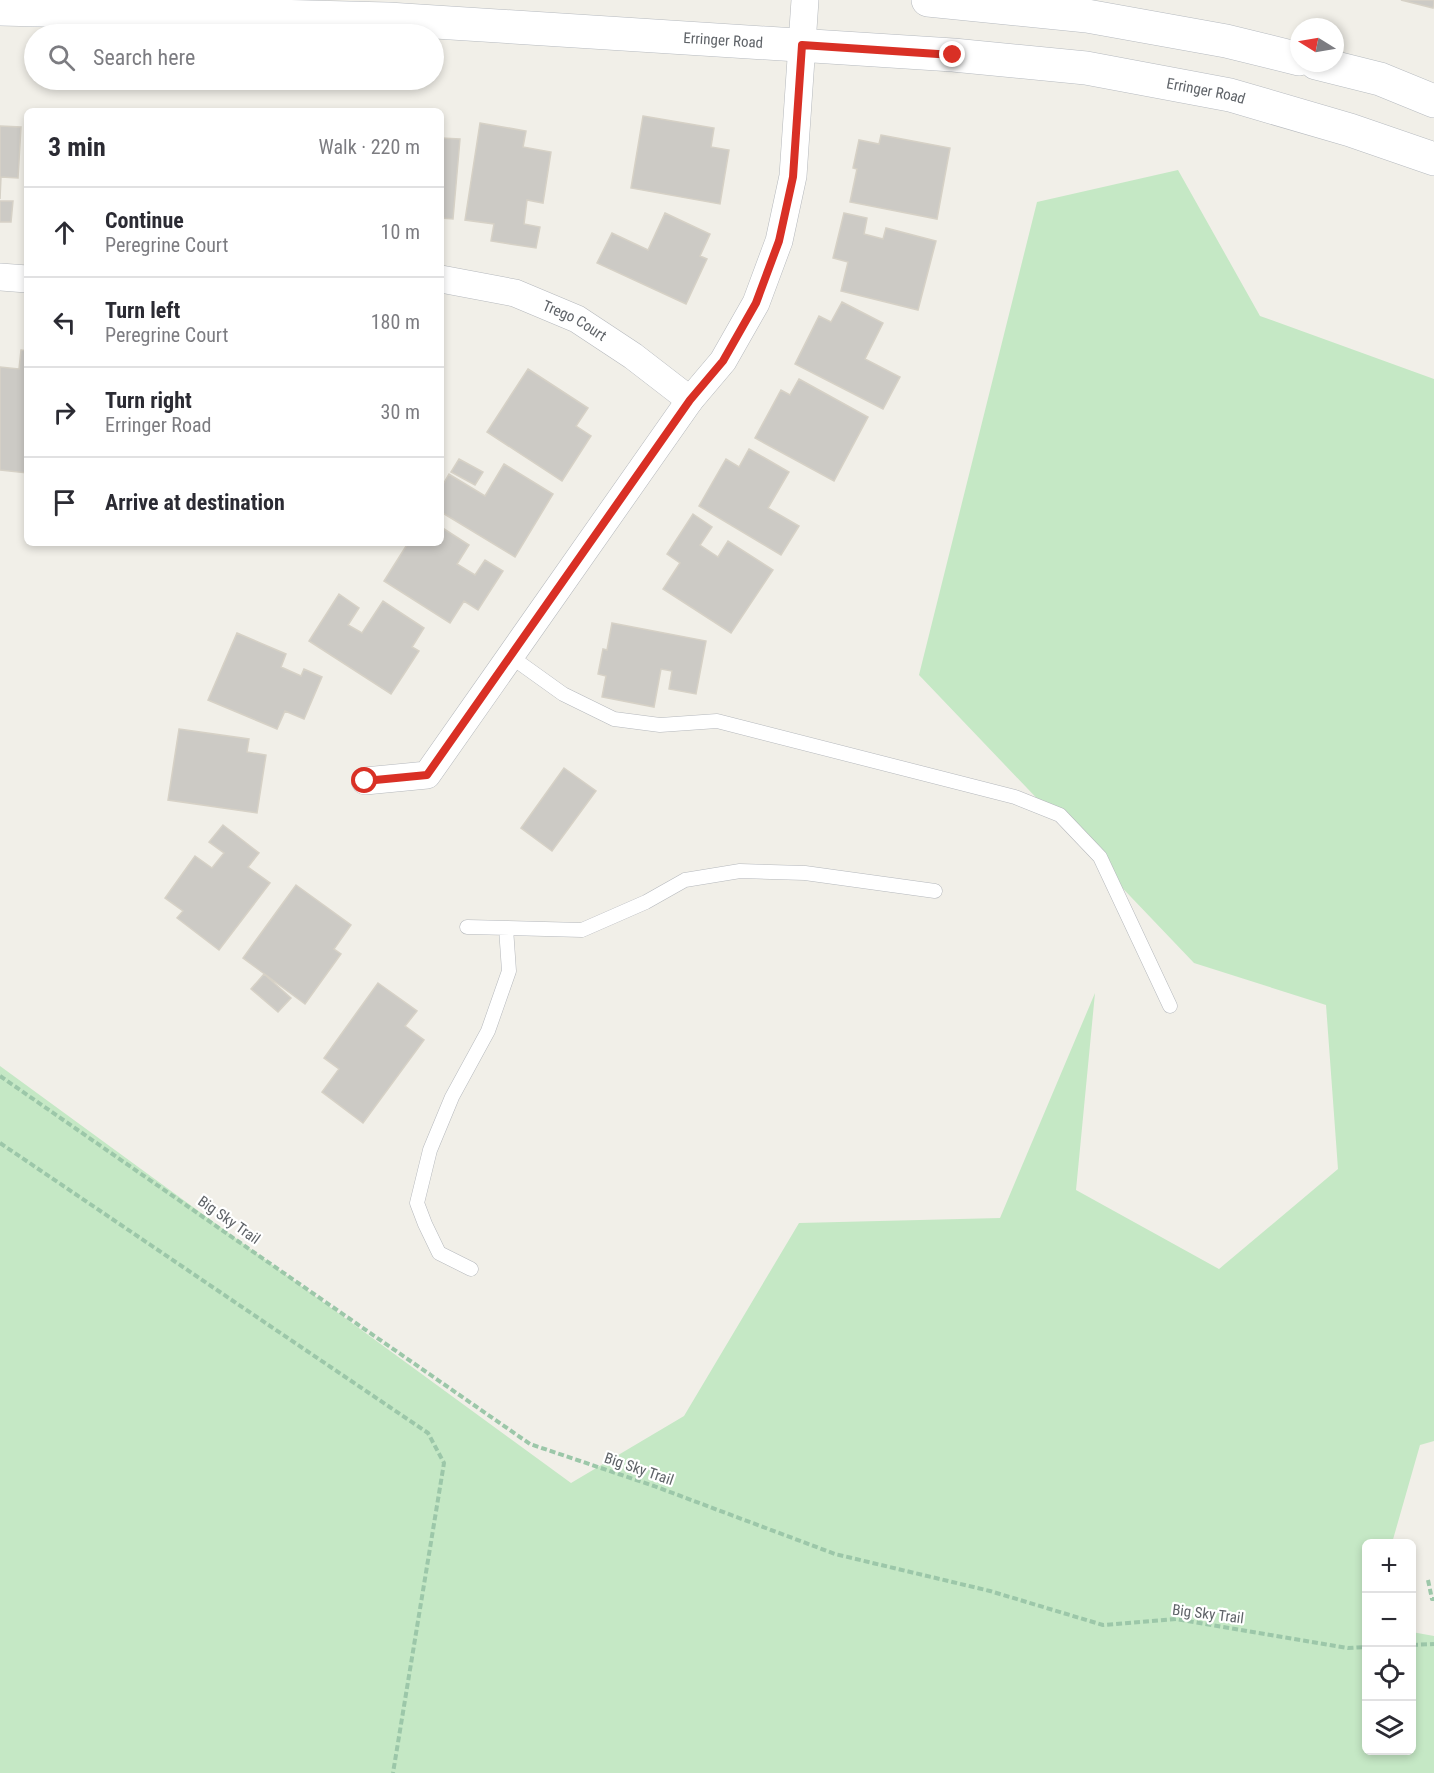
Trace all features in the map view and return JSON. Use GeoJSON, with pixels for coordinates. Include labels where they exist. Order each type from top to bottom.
{"type":"FeatureCollection","features":[{"type":"Feature","properties":{"kind":"main road"},"geometry":{"type":"LineString","coordinates":[[928,0],[1087,16],[1226,40],[1290,57]]}},
{"type":"Feature","properties":{"kind":"main road","name":"Erringer Road"},"geometry":{"type":"LineString","coordinates":[[0,9],[388,19],[953,55],[1086,68],[1230,95],[1350,130],[1434,159]]}},
{"type":"Feature","properties":{"kind":"main road"},"geometry":{"type":"LineString","coordinates":[[1344,70],[1380,79],[1434,101]]}},
{"type":"Feature","properties":{"kind":"street"},"geometry":{"type":"LineString","coordinates":[[365,781],[427,775],[690,400],[723,361],[756,303],[779,241],[793,177],[805,0]]}},
{"type":"Feature","properties":{"kind":"street"},"geometry":{"type":"LineString","coordinates":[[0,277],[24,279]]}},
{"type":"Feature","properties":{"kind":"street","name":"Trego Court"},"geometry":{"type":"LineString","coordinates":[[444,280],[515,293],[577,319],[633,356],[690,400]]}},
{"type":"Feature","properties":{"kind":"lane"},"geometry":{"type":"LineString","coordinates":[[510,656],[563,694],[614,719],[660,725],[717,721],[1015,797],[1060,815],[1100,857],[1170,1006]]}},
{"type":"Feature","properties":{"kind":"lane"},"geometry":{"type":"LineString","coordinates":[[467,927],[582,930],[646,902],[685,879],[740,872],[805,873],[935,891]]}},
{"type":"Feature","properties":{"kind":"lane"},"geometry":{"type":"LineString","coordinates":[[471,1269],[439,1253],[417,1203],[430,1150],[452,1097],[488,1031],[509,971],[506,928]]}},
{"type":"Feature","properties":{"kind":"path","name":"Big Sky Trail"},"geometry":{"type":"LineString","coordinates":[[0,1076],[530,1444],[654,1486],[835,1554],[990,1591],[1103,1625],[1176,1619],[1348,1648],[1362,1647]]}},
{"type":"Feature","properties":{"kind":"path"},"geometry":{"type":"LineString","coordinates":[[0,1143],[428,1433],[444,1463],[393,1773]]}},
{"type":"Feature","properties":{"kind":"path"},"geometry":{"type":"LineString","coordinates":[[1428,1580],[1431,1599],[1434,1599]]}},
{"type":"Feature","properties":{"kind":"path"},"geometry":{"type":"LineString","coordinates":[[1416,1645],[1434,1644]]}},
{"type":"Feature","properties":{"kind":"green space"},"geometry":{"type":"Polygon","coordinates":[[[1178,170],[1260,316],[1434,379],[1434,1441],[1420,1445],[1393,1539],[1362,1539],[1362,1755],[1416,1755],[1416,1633],[1434,1636],[1434,1773],[0,1773],[0,1066],[571,1483],[684,1416],[799,1223],[1000,1218],[1095,993],[1076,1190],[1219,1269],[1338,1169],[1326,1005],[1194,963],[919,675],[1037,202],[1178,170]]]}},
{"type":"Feature","properties":{"kind":"building"},"geometry":{"type":"Polygon","coordinates":[[[1401,0],[1434,0],[1434,4],[1433,8],[1401,0]]]}},
{"type":"Feature","properties":{"kind":"building"},"geometry":{"type":"Polygon","coordinates":[[[643,116],[714,128],[711,147],[729,150],[720,204],[631,188],[643,116]]]}},
{"type":"Feature","properties":{"kind":"building"},"geometry":{"type":"Polygon","coordinates":[[[480,123],[526,131],[523,147],[551,152],[543,203],[527,200],[524,224],[540,227],[536,248],[491,241],[494,224],[465,220],[480,123]]]}},
{"type":"Feature","properties":{"kind":"building"},"geometry":{"type":"Polygon","coordinates":[[[0,126],[21,127],[18,178],[1,177],[0,199],[0,126]]]}},
{"type":"Feature","properties":{"kind":"building"},"geometry":{"type":"Polygon","coordinates":[[[881,135],[950,148],[937,219],[850,202],[857,169],[853,168],[859,140],[879,144],[881,135]]]}},
{"type":"Feature","properties":{"kind":"building"},"geometry":{"type":"Polygon","coordinates":[[[444,138],[460,139],[453,219],[444,218],[444,138]]]}},
{"type":"Feature","properties":{"kind":"building"},"geometry":{"type":"Polygon","coordinates":[[[0,201],[13,201],[11,222],[0,222],[0,201]]]}},
{"type":"Feature","properties":{"kind":"building"},"geometry":{"type":"Polygon","coordinates":[[[665,213],[710,234],[700,256],[707,259],[686,304],[597,263],[612,233],[648,250],[665,213]]]}},
{"type":"Feature","properties":{"kind":"building"},"geometry":{"type":"Polygon","coordinates":[[[844,213],[867,218],[864,234],[883,239],[886,228],[936,241],[918,310],[841,291],[848,262],[833,258],[844,213]]]}},
{"type":"Feature","properties":{"kind":"building"},"geometry":{"type":"Polygon","coordinates":[[[842,302],[883,323],[865,359],[900,377],[883,409],[795,364],[819,316],[831,322],[842,302]]]}},
{"type":"Feature","properties":{"kind":"building"},"geometry":{"type":"Polygon","coordinates":[[[21,350],[24,350],[24,473],[0,470],[0,367],[19,369],[21,350]]]}},
{"type":"Feature","properties":{"kind":"building"},"geometry":{"type":"Polygon","coordinates":[[[528,369],[588,408],[576,426],[591,436],[562,481],[487,432],[528,369]]]}},
{"type":"Feature","properties":{"kind":"building"},"geometry":{"type":"Polygon","coordinates":[[[799,379],[868,417],[834,481],[755,438],[781,390],[790,395],[799,379]]]}},
{"type":"Feature","properties":{"kind":"building"},"geometry":{"type":"Polygon","coordinates":[[[749,449],[789,472],[768,508],[799,526],[781,555],[699,506],[726,459],[739,467],[749,449]]]}},
{"type":"Feature","properties":{"kind":"building"},"geometry":{"type":"Polygon","coordinates":[[[459,459],[483,472],[475,485],[451,472],[459,459]]]}},
{"type":"Feature","properties":{"kind":"building"},"geometry":{"type":"Polygon","coordinates":[[[504,464],[553,494],[515,557],[444,514],[444,483],[449,474],[485,496],[504,464]]]}},
{"type":"Feature","properties":{"kind":"building"},"geometry":{"type":"Polygon","coordinates":[[[693,514],[712,527],[700,545],[718,557],[728,541],[773,570],[731,633],[663,589],[680,563],[667,554],[693,514]]]}},
{"type":"Feature","properties":{"kind":"building"},"geometry":{"type":"Polygon","coordinates":[[[444,529],[469,545],[457,564],[475,575],[485,560],[503,571],[478,610],[464,601],[450,623],[384,581],[406,546],[444,546],[444,529]]]}},
{"type":"Feature","properties":{"kind":"building"},"geometry":{"type":"Polygon","coordinates":[[[339,594],[359,608],[348,625],[362,633],[383,601],[424,628],[412,647],[419,651],[391,694],[309,641],[339,594]]]}},
{"type":"Feature","properties":{"kind":"building"},"geometry":{"type":"Polygon","coordinates":[[[612,623],[706,641],[696,694],[669,689],[672,671],[661,669],[654,707],[602,697],[606,676],[598,674],[603,649],[607,650],[612,623]]]}},
{"type":"Feature","properties":{"kind":"building"},"geometry":{"type":"Polygon","coordinates":[[[237,633],[286,654],[281,667],[301,676],[304,669],[322,677],[304,719],[285,711],[277,729],[208,700],[237,633]]]}},
{"type":"Feature","properties":{"kind":"building"},"geometry":{"type":"Polygon","coordinates":[[[179,729],[249,739],[247,752],[266,755],[257,813],[168,800],[179,729]]]}},
{"type":"Feature","properties":{"kind":"building"},"geometry":{"type":"Polygon","coordinates":[[[564,768],[596,791],[552,851],[521,828],[564,768]]]}},
{"type":"Feature","properties":{"kind":"building"},"geometry":{"type":"Polygon","coordinates":[[[223,825],[259,853],[248,867],[270,883],[219,950],[177,918],[183,911],[165,898],[195,856],[212,868],[224,853],[209,842],[223,825]]]}},
{"type":"Feature","properties":{"kind":"building"},"geometry":{"type":"Polygon","coordinates":[[[296,885],[351,925],[334,949],[341,954],[305,1004],[243,958],[296,885]]]}},
{"type":"Feature","properties":{"kind":"building"},"geometry":{"type":"Polygon","coordinates":[[[264,974],[291,998],[278,1012],[251,989],[264,974]]]}},
{"type":"Feature","properties":{"kind":"building"},"geometry":{"type":"Polygon","coordinates":[[[378,983],[417,1011],[405,1026],[424,1040],[363,1123],[322,1092],[339,1069],[324,1058],[378,983]]]}},
{"type":"Feature","properties":{"kind":"route"},"geometry":{"type":"LineString","coordinates":[[365,781],[427,775],[690,400],[723,361],[756,303],[779,241],[793,177],[802,45],[953,55]]}}]}
